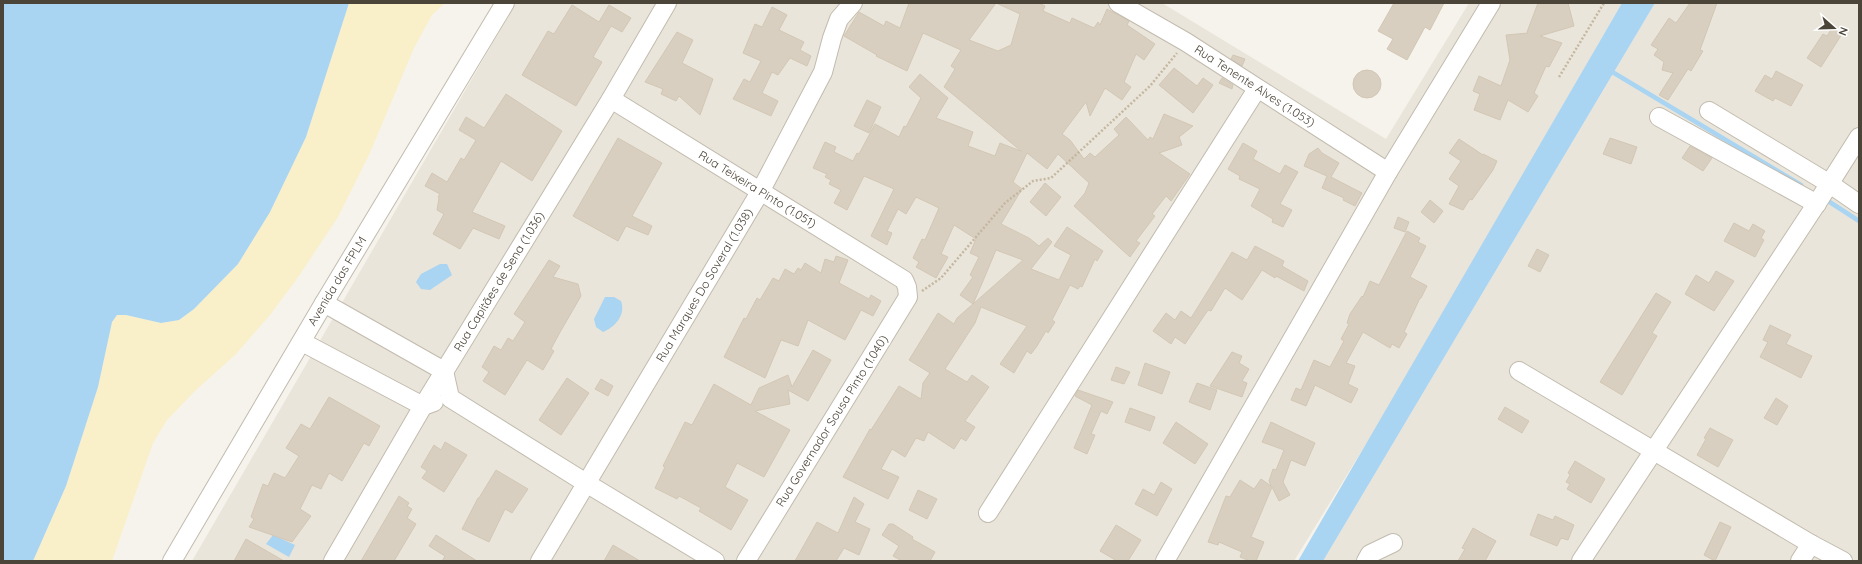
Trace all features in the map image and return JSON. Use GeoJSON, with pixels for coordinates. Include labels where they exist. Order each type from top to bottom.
{"type":"FeatureCollection","features":[{"type":"Feature","properties":{"kind":"street","name":"Avenida das FPLM"},"geometry":{"type":"LineString","coordinates":[[172,561],[324,303],[506,3]]}},
{"type":"Feature","properties":{"kind":"street","name":"Rua Capitães de Sena (1.036)"},"geometry":{"type":"LineString","coordinates":[[333,561],[423,406],[611,99],[667,3]]}},
{"type":"Feature","properties":{"kind":"street","name":"Rua Marques Do Soveral (1.038)"},"geometry":{"type":"LineString","coordinates":[[540,561],[760,192],[823,72],[832,38],[839,19],[853,3]]}},
{"type":"Feature","properties":{"kind":"street","name":"Rua Tenente Alves (1.053)"},"geometry":{"type":"LineString","coordinates":[[1118,3],[1186,42],[1388,172]]}},
{"type":"Feature","properties":{"kind":"street"},"geometry":{"type":"LineString","coordinates":[[1164,561],[1388,172],[1491,3]]}},
{"type":"Feature","properties":{"kind":"street"},"geometry":{"type":"LineString","coordinates":[[988,513],[1257,89]]}},
{"type":"Feature","properties":{"kind":"street","name":"Rua Teixeira Pinto (1.051)"},"geometry":{"type":"LineString","coordinates":[[611,99],[760,192],[906,288]]}},
{"type":"Feature","properties":{"kind":"street"},"geometry":{"type":"LineString","coordinates":[[1710,111],[1830,184],[1859,204]]}},
{"type":"Feature","properties":{"kind":"street"},"geometry":{"type":"LineString","coordinates":[[1659,117],[1817,204]]}},
{"type":"Feature","properties":{"kind":"street"},"geometry":{"type":"LineString","coordinates":[[1581,561],[1817,204],[1859,137]]}},
{"type":"Feature","properties":{"kind":"street","name":"Rua Governador Sousa Pinto (1.040)"},"geometry":{"type":"LineString","coordinates":[[746,561],[906,288]]}},
{"type":"Feature","properties":{"kind":"street"},"geometry":{"type":"LineString","coordinates":[[324,303],[444,371],[450,398],[715,561]]}},
{"type":"Feature","properties":{"kind":"street"},"geometry":{"type":"LineString","coordinates":[[302,342],[423,406],[450,398]]}},
{"type":"Feature","properties":{"kind":"street"},"geometry":{"type":"LineString","coordinates":[[1520,371],[1811,544],[1843,561]]}},
{"type":"Feature","properties":{"kind":"street"},"geometry":{"type":"LineString","coordinates":[[1366,561],[1370,554],[1393,543]]}},
{"type":"Feature","properties":{"kind":"street"},"geometry":{"type":"LineString","coordinates":[[1800,561],[1811,544]]}},
{"type":"Feature","properties":{"kind":"path"},"geometry":{"type":"LineString","coordinates":[[1559,77],[1604,3]]}},
{"type":"Feature","properties":{"kind":"path"},"geometry":{"type":"LineString","coordinates":[[906,288],[926,289],[941,278],[1005,203],[1033,181],[1051,178],[1150,86],[1186,42]]}},
{"type":"Feature","properties":{"kind":"shaded area"},"geometry":{"type":"Polygon","coordinates":[[[516,3],[1162,3],[1386,139],[1469,3],[1622,3],[1390,405],[1294,561],[192,561],[516,3]]]}},
{"type":"Feature","properties":{"kind":"shaded area"},"geometry":{"type":"Polygon","coordinates":[[[1655,3],[1859,3],[1859,561],[1323,561],[1655,3]]]}},
{"type":"Feature","properties":{"kind":"sand"},"geometry":{"type":"Polygon","coordinates":[[[349,3],[445,3],[432,15],[414,48],[369,155],[338,217],[299,276],[270,315],[236,354],[195,391],[167,420],[153,443],[112,561],[33,561],[66,486],[98,387],[112,322],[117,315],[126,315],[161,323],[179,320],[194,309],[238,264],[270,212],[306,137],[349,3]]]}},
{"type":"Feature","properties":{"kind":"water"},"geometry":{"type":"Polygon","coordinates":[[[3,3],[349,3],[306,137],[270,212],[238,264],[194,309],[179,320],[161,323],[126,315],[117,315],[112,322],[98,387],[66,486],[33,561],[3,561],[3,3]]]}},
{"type":"Feature","properties":{"kind":"water"},"geometry":{"type":"Polygon","coordinates":[[[1622,3],[1655,3],[1323,561],[1298,561],[1622,3]]]}},
{"type":"Feature","properties":{"kind":"water"},"geometry":{"type":"Polygon","coordinates":[[[440,264],[447,264],[452,275],[430,290],[421,289],[416,282],[421,274],[440,264]]]}},
{"type":"Feature","properties":{"kind":"water"},"geometry":{"type":"Polygon","coordinates":[[[605,297],[614,297],[621,301],[622,311],[621,316],[615,324],[603,332],[596,327],[594,319],[605,297]]]}},
{"type":"Feature","properties":{"kind":"water"},"geometry":{"type":"Polygon","coordinates":[[[273,535],[295,545],[289,557],[266,544],[273,535]]]}},
{"type":"Feature","properties":{"kind":"building"},"geometry":{"type":"Polygon","coordinates":[[[909,3],[996,3],[1039,3],[1045,6],[1043,11],[1070,23],[1072,18],[1094,28],[1098,22],[1100,25],[1107,9],[1129,21],[1127,25],[1155,44],[1144,60],[1136,54],[1124,82],[1131,87],[1122,100],[1105,88],[1090,116],[1086,102],[1062,134],[1070,140],[1084,159],[1090,153],[1095,157],[1119,135],[1114,129],[1126,117],[1148,140],[1150,137],[1153,139],[1164,114],[1193,126],[1179,137],[1182,145],[1159,153],[1190,174],[1171,201],[1166,196],[1152,214],[1155,216],[1136,241],[1140,243],[1130,257],[1074,206],[1085,193],[1089,183],[1058,154],[1047,169],[1027,153],[1013,182],[1022,189],[1001,224],[1029,238],[1039,246],[1048,238],[1052,242],[1031,269],[1059,280],[1071,255],[1054,246],[1067,227],[1103,251],[1097,261],[1095,259],[1082,287],[1080,286],[1078,289],[1070,285],[1052,320],[1055,322],[1048,333],[1046,331],[1031,354],[1027,351],[1014,373],[1000,364],[1027,326],[981,307],[975,323],[945,369],[967,382],[972,375],[989,387],[965,421],[975,427],[966,441],[961,438],[954,449],[928,432],[924,441],[916,438],[905,457],[892,449],[881,469],[899,477],[888,499],[843,477],[870,429],[871,430],[899,386],[921,399],[923,383],[930,373],[909,360],[938,313],[954,324],[957,318],[973,304],[960,295],[973,277],[970,275],[979,257],[970,253],[976,239],[954,225],[941,254],[948,257],[936,278],[916,267],[919,262],[913,258],[922,239],[925,240],[939,208],[916,197],[906,214],[898,209],[887,231],[892,233],[887,245],[871,236],[894,189],[864,176],[847,210],[834,203],[841,190],[829,184],[831,180],[825,177],[827,174],[813,168],[825,142],[836,147],[834,152],[853,161],[857,153],[859,154],[875,124],[899,137],[921,98],[909,87],[920,74],[948,98],[936,118],[973,132],[968,146],[995,156],[1000,143],[1021,151],[944,87],[955,69],[951,66],[961,50],[923,33],[907,71],[876,56],[877,55],[844,36],[859,12],[884,26],[886,21],[900,28],[909,3]],[[996,3],[969,40],[998,51],[1011,45],[1020,14],[996,3]],[[996,250],[973,304],[1023,260],[996,250]]]}},
{"type":"Feature","properties":{"kind":"building"},"geometry":{"type":"Polygon","coordinates":[[[1394,3],[1444,3],[1430,30],[1425,27],[1407,60],[1387,49],[1393,39],[1378,31],[1394,3]]]}},
{"type":"Feature","properties":{"kind":"building"},"geometry":{"type":"Polygon","coordinates":[[[1538,3],[1568,3],[1574,26],[1540,36],[1562,43],[1549,67],[1546,66],[1534,93],[1538,96],[1528,112],[1508,100],[1500,120],[1474,110],[1480,94],[1473,91],[1479,76],[1501,86],[1510,60],[1506,35],[1528,33],[1527,32],[1538,3]]]}},
{"type":"Feature","properties":{"kind":"building"},"geometry":{"type":"Polygon","coordinates":[[[1690,3],[1717,3],[1700,50],[1703,51],[1691,71],[1688,69],[1668,100],[1659,95],[1673,73],[1662,70],[1664,62],[1654,55],[1658,49],[1651,45],[1669,18],[1676,23],[1690,3]]]}},
{"type":"Feature","properties":{"kind":"building"},"geometry":{"type":"Polygon","coordinates":[[[572,5],[599,22],[609,5],[631,18],[622,32],[611,26],[593,57],[602,62],[576,106],[522,75],[548,31],[554,34],[572,5]]]}},
{"type":"Feature","properties":{"kind":"building"},"geometry":{"type":"Polygon","coordinates":[[[772,7],[787,15],[779,30],[804,42],[800,50],[811,56],[807,66],[790,58],[778,75],[772,72],[762,93],[778,101],[771,116],[733,99],[744,79],[750,82],[761,61],[743,53],[755,24],[762,27],[772,7]]]}},
{"type":"Feature","properties":{"kind":"building"},"geometry":{"type":"Polygon","coordinates":[[[1832,28],[1842,34],[1821,67],[1807,58],[1823,34],[1827,36],[1832,28]]]}},
{"type":"Feature","properties":{"kind":"building"},"geometry":{"type":"Polygon","coordinates":[[[677,32],[693,40],[682,63],[713,79],[700,115],[679,96],[676,101],[661,94],[663,89],[645,82],[677,32]]]}},
{"type":"Feature","properties":{"kind":"building"},"geometry":{"type":"Polygon","coordinates":[[[1233,55],[1245,59],[1242,66],[1231,59],[1233,55]]]}},
{"type":"Feature","properties":{"kind":"building"},"geometry":{"type":"Polygon","coordinates":[[[1174,68],[1197,86],[1203,78],[1213,85],[1193,113],[1159,85],[1174,68]]]}},
{"type":"Feature","properties":{"kind":"building"},"geometry":{"type":"Polygon","coordinates":[[[1367,70],[1377,74],[1381,84],[1377,94],[1367,98],[1357,94],[1353,84],[1357,74],[1367,70]]]}},
{"type":"Feature","properties":{"kind":"building"},"geometry":{"type":"Polygon","coordinates":[[[1776,71],[1803,85],[1791,106],[1775,98],[1773,101],[1755,91],[1765,75],[1772,79],[1776,71]]]}},
{"type":"Feature","properties":{"kind":"building"},"geometry":{"type":"Polygon","coordinates":[[[1222,78],[1233,85],[1232,89],[1219,83],[1222,78]]]}},
{"type":"Feature","properties":{"kind":"building"},"geometry":{"type":"Polygon","coordinates":[[[506,94],[562,131],[532,181],[501,161],[472,212],[505,226],[499,239],[473,228],[460,249],[433,234],[444,214],[437,210],[438,197],[440,194],[425,186],[432,173],[447,182],[461,158],[464,160],[476,140],[459,130],[466,117],[484,128],[506,94]]]}},
{"type":"Feature","properties":{"kind":"building"},"geometry":{"type":"Polygon","coordinates":[[[867,100],[881,107],[869,133],[854,126],[867,100]]]}},
{"type":"Feature","properties":{"kind":"building"},"geometry":{"type":"Polygon","coordinates":[[[618,138],[662,163],[632,216],[652,226],[648,235],[626,226],[618,241],[573,216],[618,138]]]}},
{"type":"Feature","properties":{"kind":"building"},"geometry":{"type":"Polygon","coordinates":[[[1610,138],[1637,147],[1631,164],[1603,154],[1610,138]]]}},
{"type":"Feature","properties":{"kind":"building"},"geometry":{"type":"Polygon","coordinates":[[[1459,139],[1483,155],[1497,161],[1493,170],[1463,210],[1449,204],[1459,186],[1449,179],[1461,161],[1449,153],[1459,139]]]}},
{"type":"Feature","properties":{"kind":"building"},"geometry":{"type":"Polygon","coordinates":[[[1243,143],[1257,151],[1253,159],[1280,174],[1285,165],[1298,172],[1280,204],[1292,210],[1283,227],[1272,222],[1273,219],[1251,206],[1260,189],[1239,179],[1240,176],[1228,169],[1243,143]]]}},
{"type":"Feature","properties":{"kind":"building"},"geometry":{"type":"Polygon","coordinates":[[[1690,146],[1712,158],[1703,171],[1682,158],[1690,146]]]}},
{"type":"Feature","properties":{"kind":"building"},"geometry":{"type":"Polygon","coordinates":[[[1318,148],[1322,153],[1339,163],[1331,177],[1362,193],[1355,206],[1343,200],[1344,198],[1322,188],[1327,176],[1304,166],[1309,154],[1318,148]]]}},
{"type":"Feature","properties":{"kind":"building"},"geometry":{"type":"Polygon","coordinates":[[[1045,183],[1061,197],[1046,216],[1030,202],[1045,183]]]}},
{"type":"Feature","properties":{"kind":"building"},"geometry":{"type":"Polygon","coordinates":[[[1430,200],[1443,211],[1434,223],[1421,212],[1430,200]]]}},
{"type":"Feature","properties":{"kind":"building"},"geometry":{"type":"Polygon","coordinates":[[[1398,217],[1409,222],[1405,232],[1394,228],[1398,217]]]}},
{"type":"Feature","properties":{"kind":"building"},"geometry":{"type":"Polygon","coordinates":[[[1734,223],[1749,231],[1753,224],[1765,231],[1761,238],[1764,240],[1755,257],[1724,241],[1734,223]]]}},
{"type":"Feature","properties":{"kind":"building"},"geometry":{"type":"Polygon","coordinates":[[[1407,231],[1420,238],[1418,242],[1426,246],[1410,277],[1427,286],[1404,332],[1407,334],[1399,348],[1392,344],[1390,348],[1363,332],[1346,363],[1355,366],[1348,384],[1358,389],[1351,403],[1315,385],[1306,406],[1291,400],[1296,388],[1301,390],[1314,360],[1330,367],[1344,341],[1341,339],[1349,324],[1347,323],[1350,314],[1362,296],[1363,297],[1370,281],[1379,285],[1407,231]]]}},
{"type":"Feature","properties":{"kind":"building"},"geometry":{"type":"Polygon","coordinates":[[[1255,246],[1284,261],[1282,266],[1308,281],[1304,291],[1276,276],[1275,278],[1262,270],[1242,300],[1225,288],[1211,311],[1208,310],[1185,344],[1175,337],[1171,344],[1153,331],[1166,313],[1175,320],[1181,311],[1191,318],[1232,252],[1247,260],[1255,246]]]}},
{"type":"Feature","properties":{"kind":"building"},"geometry":{"type":"Polygon","coordinates":[[[1537,249],[1549,255],[1540,272],[1528,266],[1537,249]]]}},
{"type":"Feature","properties":{"kind":"building"},"geometry":{"type":"Polygon","coordinates":[[[836,256],[848,260],[839,283],[869,299],[871,295],[881,301],[873,316],[861,310],[845,340],[808,320],[798,346],[781,340],[765,378],[724,357],[744,318],[746,319],[757,298],[760,300],[773,278],[779,281],[785,269],[794,274],[798,268],[801,270],[805,263],[821,273],[825,259],[834,262],[836,256]]]}},
{"type":"Feature","properties":{"kind":"building"},"geometry":{"type":"Polygon","coordinates":[[[549,260],[560,266],[553,277],[578,284],[581,296],[551,349],[554,351],[543,370],[527,360],[505,395],[483,381],[489,372],[482,367],[494,346],[501,350],[508,338],[513,341],[525,322],[514,314],[549,260]]]}},
{"type":"Feature","properties":{"kind":"building"},"geometry":{"type":"Polygon","coordinates":[[[1716,271],[1734,281],[1714,311],[1685,294],[1696,275],[1709,283],[1716,271]]]}},
{"type":"Feature","properties":{"kind":"building"},"geometry":{"type":"Polygon","coordinates":[[[1656,293],[1671,302],[1652,333],[1657,336],[1622,395],[1600,382],[1656,293]]]}},
{"type":"Feature","properties":{"kind":"building"},"geometry":{"type":"Polygon","coordinates":[[[1770,325],[1791,335],[1786,344],[1812,356],[1801,378],[1760,357],[1768,342],[1763,340],[1770,325]]]}},
{"type":"Feature","properties":{"kind":"building"},"geometry":{"type":"Polygon","coordinates":[[[813,350],[831,360],[808,401],[788,390],[790,404],[755,411],[790,430],[764,477],[737,463],[725,487],[748,500],[731,530],[699,511],[701,508],[679,496],[677,499],[655,488],[665,467],[663,466],[685,422],[692,425],[714,384],[751,405],[759,388],[788,375],[792,387],[813,350]]]}},
{"type":"Feature","properties":{"kind":"building"},"geometry":{"type":"Polygon","coordinates":[[[1232,352],[1242,356],[1239,363],[1249,369],[1242,381],[1247,383],[1242,397],[1210,386],[1232,352]]]}},
{"type":"Feature","properties":{"kind":"building"},"geometry":{"type":"Polygon","coordinates":[[[1145,363],[1170,372],[1162,394],[1138,385],[1145,363]]]}},
{"type":"Feature","properties":{"kind":"building"},"geometry":{"type":"Polygon","coordinates":[[[1116,367],[1130,372],[1124,384],[1111,380],[1116,367]]]}},
{"type":"Feature","properties":{"kind":"building"},"geometry":{"type":"Polygon","coordinates":[[[567,378],[589,393],[561,435],[539,420],[567,378]]]}},
{"type":"Feature","properties":{"kind":"building"},"geometry":{"type":"Polygon","coordinates":[[[601,379],[613,386],[608,396],[595,389],[601,379]]]}},
{"type":"Feature","properties":{"kind":"building"},"geometry":{"type":"Polygon","coordinates":[[[1197,383],[1217,390],[1210,410],[1189,402],[1197,383]]]}},
{"type":"Feature","properties":{"kind":"building"},"geometry":{"type":"Polygon","coordinates":[[[1078,390],[1113,402],[1107,414],[1101,411],[1091,434],[1095,435],[1087,454],[1074,448],[1092,405],[1075,396],[1078,390]]]}},
{"type":"Feature","properties":{"kind":"building"},"geometry":{"type":"Polygon","coordinates":[[[329,397],[380,426],[369,446],[364,443],[342,481],[329,473],[321,489],[312,485],[300,509],[311,516],[292,542],[249,527],[254,519],[251,517],[263,484],[268,486],[274,473],[285,478],[299,456],[286,448],[301,424],[310,429],[329,397]]]}},
{"type":"Feature","properties":{"kind":"building"},"geometry":{"type":"Polygon","coordinates":[[[1776,398],[1788,406],[1777,425],[1764,418],[1776,398]]]}},
{"type":"Feature","properties":{"kind":"building"},"geometry":{"type":"Polygon","coordinates":[[[1505,407],[1529,421],[1522,433],[1498,419],[1505,407]]]}},
{"type":"Feature","properties":{"kind":"building"},"geometry":{"type":"Polygon","coordinates":[[[1130,408],[1155,417],[1150,431],[1125,422],[1130,408]]]}},
{"type":"Feature","properties":{"kind":"building"},"geometry":{"type":"Polygon","coordinates":[[[1176,422],[1208,444],[1195,464],[1163,443],[1176,422]]]}},
{"type":"Feature","properties":{"kind":"building"},"geometry":{"type":"Polygon","coordinates":[[[1271,422],[1315,443],[1305,466],[1291,460],[1283,482],[1290,495],[1279,501],[1272,487],[1251,537],[1264,542],[1256,561],[1250,561],[1240,557],[1242,552],[1219,542],[1218,545],[1208,542],[1226,496],[1230,497],[1240,480],[1254,489],[1261,479],[1271,486],[1269,481],[1273,469],[1276,470],[1284,450],[1262,442],[1271,422]]]}},
{"type":"Feature","properties":{"kind":"building"},"geometry":{"type":"Polygon","coordinates":[[[1710,428],[1733,440],[1718,467],[1697,455],[1710,428]]]}},
{"type":"Feature","properties":{"kind":"building"},"geometry":{"type":"Polygon","coordinates":[[[445,442],[467,455],[444,492],[422,478],[427,471],[421,467],[434,445],[441,450],[445,442]]]}},
{"type":"Feature","properties":{"kind":"building"},"geometry":{"type":"Polygon","coordinates":[[[1575,461],[1605,479],[1591,503],[1567,489],[1570,484],[1566,482],[1570,475],[1568,473],[1575,461]]]}},
{"type":"Feature","properties":{"kind":"building"},"geometry":{"type":"Polygon","coordinates":[[[496,470],[528,489],[512,513],[505,509],[489,542],[462,529],[478,498],[496,470]]]}},
{"type":"Feature","properties":{"kind":"building"},"geometry":{"type":"Polygon","coordinates":[[[1161,482],[1172,489],[1157,516],[1135,504],[1143,489],[1154,495],[1161,482]]]}},
{"type":"Feature","properties":{"kind":"building"},"geometry":{"type":"Polygon","coordinates":[[[918,490],[937,499],[927,519],[909,510],[918,490]]]}},
{"type":"Feature","properties":{"kind":"building"},"geometry":{"type":"Polygon","coordinates":[[[399,496],[409,503],[407,506],[412,509],[407,518],[416,524],[394,561],[361,561],[399,496]]]}},
{"type":"Feature","properties":{"kind":"building"},"geometry":{"type":"Polygon","coordinates":[[[854,497],[864,504],[855,522],[870,529],[859,555],[844,548],[836,561],[795,561],[817,522],[838,533],[854,497]]]}},
{"type":"Feature","properties":{"kind":"building"},"geometry":{"type":"Polygon","coordinates":[[[1538,514],[1553,520],[1555,516],[1574,525],[1568,540],[1561,538],[1557,546],[1530,535],[1538,514]]]}},
{"type":"Feature","properties":{"kind":"building"},"geometry":{"type":"Polygon","coordinates":[[[1720,522],[1731,527],[1715,561],[1704,555],[1720,522]]]}},
{"type":"Feature","properties":{"kind":"building"},"geometry":{"type":"Polygon","coordinates":[[[889,524],[893,524],[913,537],[912,539],[935,552],[930,561],[902,561],[893,556],[899,546],[882,535],[889,524]]]}},
{"type":"Feature","properties":{"kind":"building"},"geometry":{"type":"Polygon","coordinates":[[[1116,525],[1141,540],[1128,561],[1117,561],[1100,551],[1116,525]]]}},
{"type":"Feature","properties":{"kind":"building"},"geometry":{"type":"Polygon","coordinates":[[[1473,528],[1496,541],[1485,561],[1458,561],[1465,549],[1462,548],[1473,528]]]}},
{"type":"Feature","properties":{"kind":"building"},"geometry":{"type":"Polygon","coordinates":[[[436,535],[477,561],[442,561],[445,556],[429,546],[436,535]]]}},
{"type":"Feature","properties":{"kind":"building"},"geometry":{"type":"Polygon","coordinates":[[[246,539],[284,561],[234,561],[246,539]]]}},
{"type":"Feature","properties":{"kind":"building"},"geometry":{"type":"Polygon","coordinates":[[[613,545],[640,561],[604,561],[613,545]]]}},
{"type":"Feature","properties":{"kind":"waterway"},"geometry":{"type":"LineString","coordinates":[[1609,70],[1801,185]]}},
{"type":"Feature","properties":{"kind":"waterway"},"geometry":{"type":"LineString","coordinates":[[1825,199],[1859,221]]}}]}
